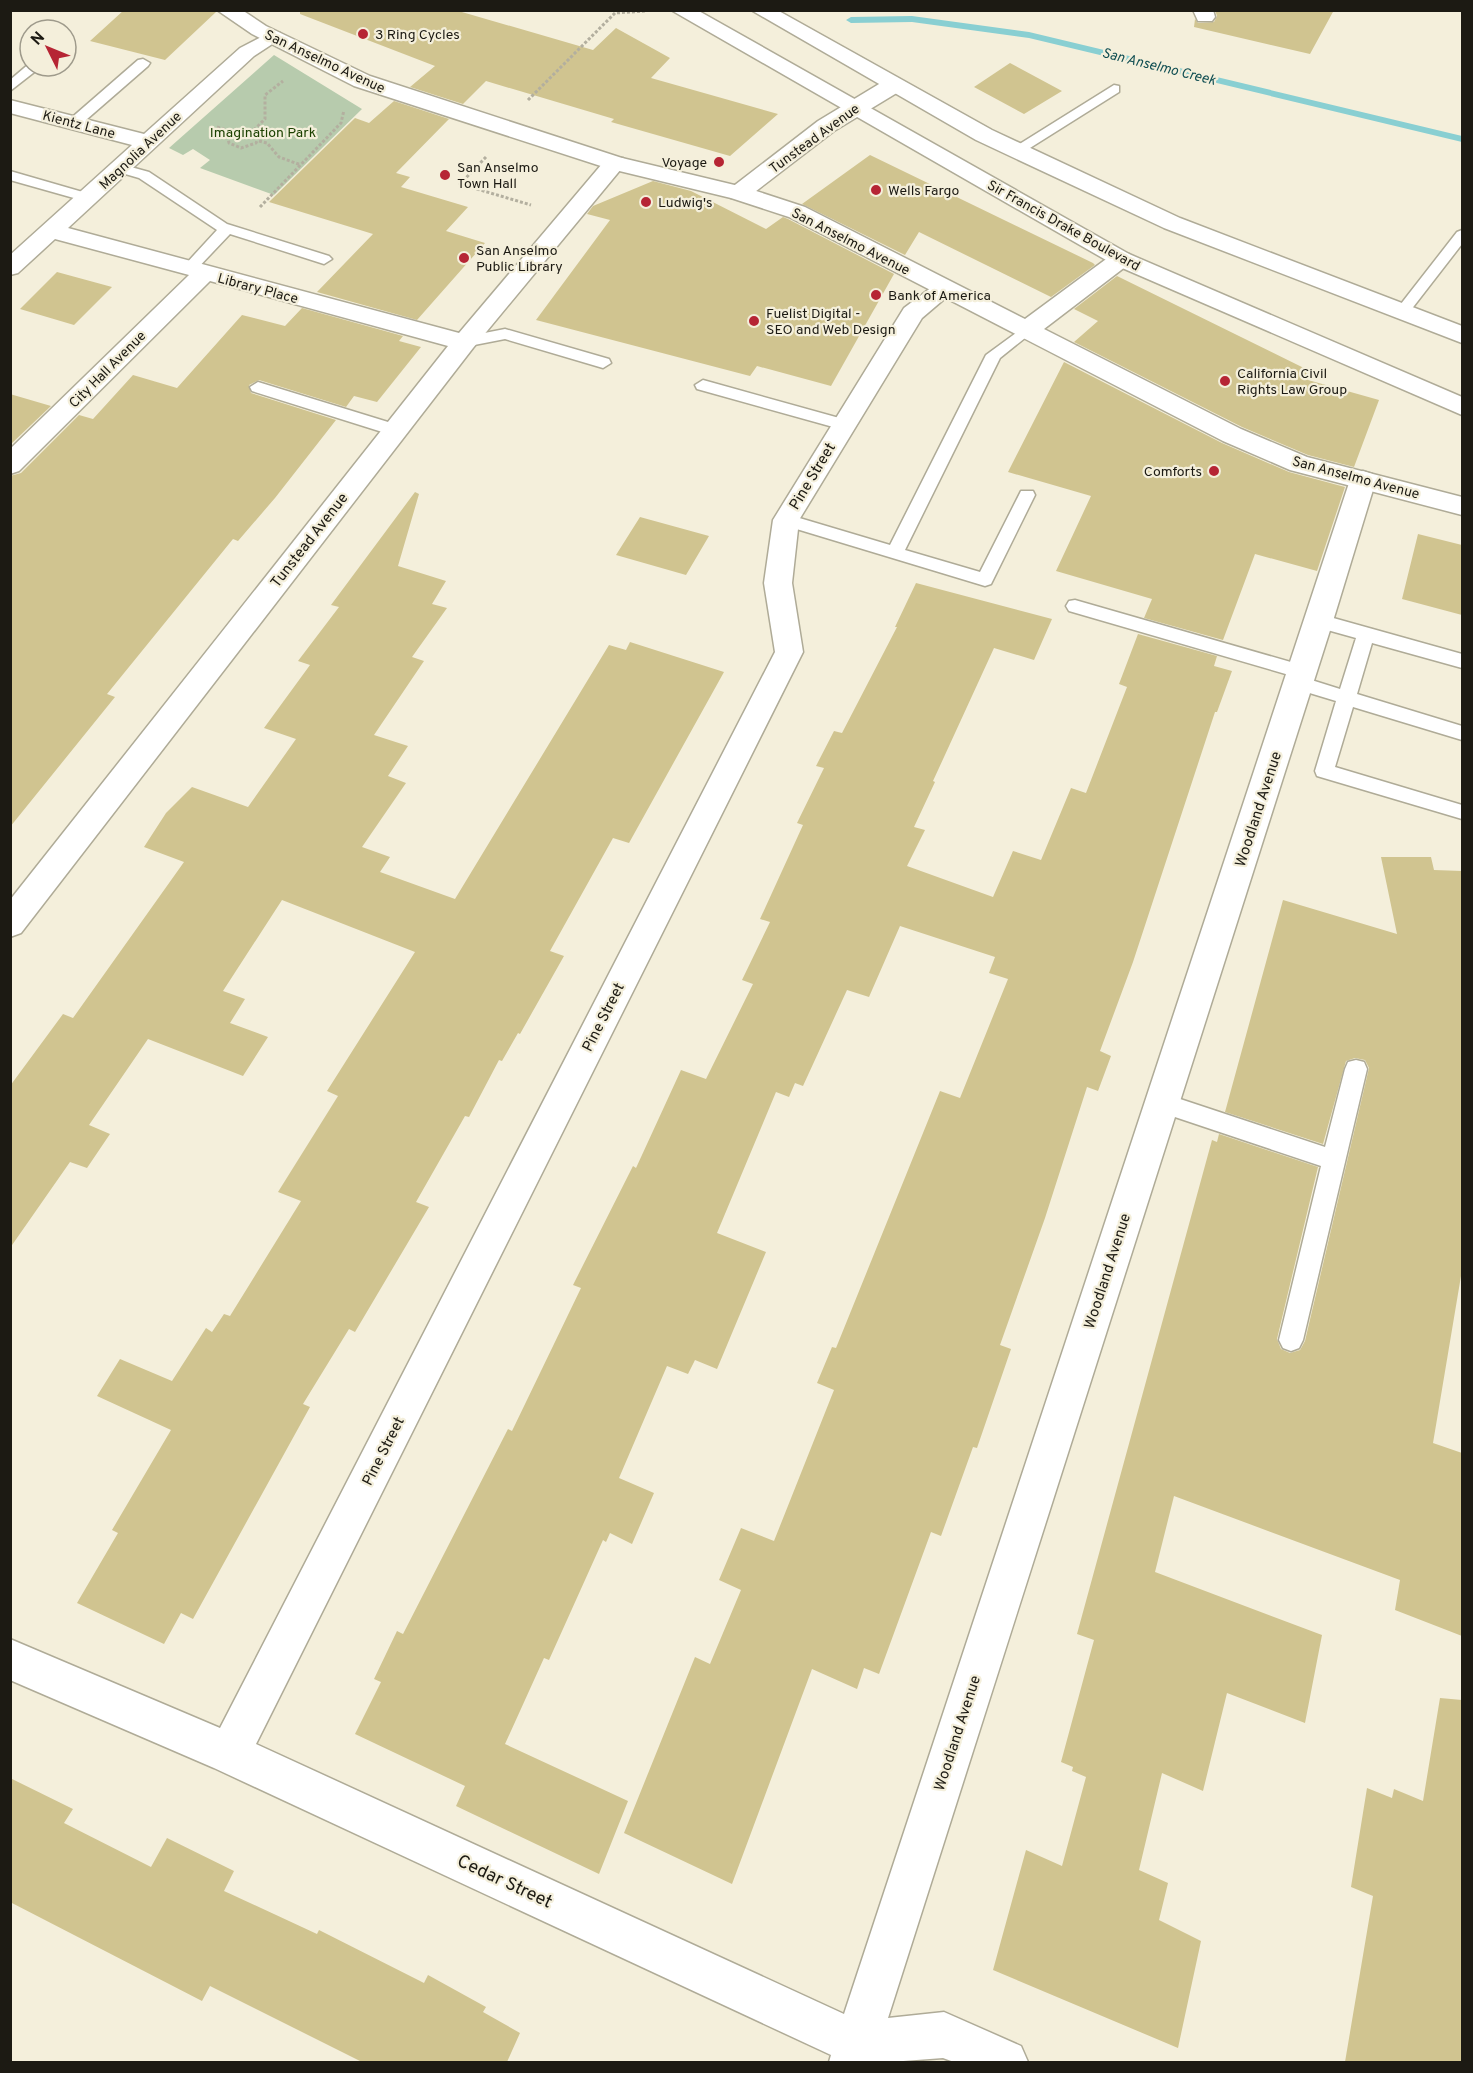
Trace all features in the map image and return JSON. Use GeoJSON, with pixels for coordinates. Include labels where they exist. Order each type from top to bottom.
{"type":"FeatureCollection","features":[{"type":"Feature","properties":{"kind":"street","name":"San Anselmo Avenue"},"geometry":{"type":"LineString","coordinates":[[227,10],[273,38],[362,81],[615,163],[739,193],[797,212],[1233,435],[1299,464],[1462,506]]}},
{"type":"Feature","properties":{"kind":"street","name":"Sir Francis Drake Boulevard"},"geometry":{"type":"LineString","coordinates":[[681,10],[1121,259],[1462,407]]}},
{"type":"Feature","properties":{"kind":"street"},"geometry":{"type":"LineString","coordinates":[[770,15],[892,86],[1017,150],[1172,223],[1462,335]]}},
{"type":"Feature","properties":{"kind":"street","name":"Magnolia Avenue"},"geometry":{"type":"LineString","coordinates":[[10,268],[247,52],[273,38]]}},
{"type":"Feature","properties":{"kind":"street","name":"Tunstead Avenue"},"geometry":{"type":"LineString","coordinates":[[739,193],[853,109],[892,86]]}},
{"type":"Feature","properties":{"kind":"street","name":"Kientz Lane"},"geometry":{"type":"LineString","coordinates":[[10,106],[148,142]]}},
{"type":"Feature","properties":{"kind":"street","name":"Tunstead Avenue"},"geometry":{"type":"LineString","coordinates":[[10,924],[464,342],[615,163]]}},
{"type":"Feature","properties":{"kind":"street","name":"Library Place"},"geometry":{"type":"LineString","coordinates":[[52,231],[196,272],[464,342]]}},
{"type":"Feature","properties":{"kind":"street"},"geometry":{"type":"LineString","coordinates":[[1026,330],[1121,259]]}},
{"type":"Feature","properties":{"kind":"street","name":"City Hall Avenue"},"geometry":{"type":"LineString","coordinates":[[10,465],[196,272]]}},
{"type":"Feature","properties":{"kind":"street","name":"Pine Street"},"geometry":{"type":"LineString","coordinates":[[229,1753],[789,652],[778,583],[786,520],[913,313],[944,289]]}},
{"type":"Feature","properties":{"kind":"street","name":"Woodland Avenue"},"geometry":{"type":"LineString","coordinates":[[853,2053],[1363,480]]}},
{"type":"Feature","properties":{"kind":"street","name":"Cedar Street"},"geometry":{"type":"LineString","coordinates":[[10,1659],[229,1753],[853,2053]]}},
{"type":"Feature","properties":{"kind":"street"},"geometry":{"type":"LineString","coordinates":[[853,2053],[944,2034],[1005,2062]]}},
{"type":"Feature","properties":{"kind":"lane"},"geometry":{"type":"LineString","coordinates":[[74,123],[143,63]]}},
{"type":"Feature","properties":{"kind":"lane"},"geometry":{"type":"LineString","coordinates":[[1017,150],[1114,89]]}},
{"type":"Feature","properties":{"kind":"lane"},"geometry":{"type":"LineString","coordinates":[[120,168],[144,175],[225,228],[324,259]]}},
{"type":"Feature","properties":{"kind":"lane"},"geometry":{"type":"LineString","coordinates":[[10,175],[88,198]]}},
{"type":"Feature","properties":{"kind":"lane"},"geometry":{"type":"LineString","coordinates":[[196,272],[225,228]]}},
{"type":"Feature","properties":{"kind":"lane"},"geometry":{"type":"LineString","coordinates":[[1402,312],[1462,235]]}},
{"type":"Feature","properties":{"kind":"lane"},"geometry":{"type":"LineString","coordinates":[[895,553],[994,355],[1026,330]]}},
{"type":"Feature","properties":{"kind":"lane"},"geometry":{"type":"LineString","coordinates":[[464,342],[505,334],[603,363]]}},
{"type":"Feature","properties":{"kind":"lane"},"geometry":{"type":"LineString","coordinates":[[703,385],[844,425]]}},
{"type":"Feature","properties":{"kind":"lane"},"geometry":{"type":"LineString","coordinates":[[258,387],[395,430]]}},
{"type":"Feature","properties":{"kind":"lane"},"geometry":{"type":"LineString","coordinates":[[786,520],[986,580],[1027,495]]}},
{"type":"Feature","properties":{"kind":"lane"},"geometry":{"type":"LineString","coordinates":[[1075,606],[1301,677],[1346,698],[1462,733]]}},
{"type":"Feature","properties":{"kind":"lane"},"geometry":{"type":"LineString","coordinates":[[1319,621],[1462,661]]}},
{"type":"Feature","properties":{"kind":"lane"},"geometry":{"type":"LineString","coordinates":[[1366,634],[1324,771],[1462,812]]}},
{"type":"Feature","properties":{"kind":"lane"},"geometry":{"type":"LineString","coordinates":[[1291,1340],[1356,1069]]}},
{"type":"Feature","properties":{"kind":"lane"},"geometry":{"type":"LineString","coordinates":[[1162,1103],[1333,1160]]}},
{"type":"Feature","properties":{"kind":"path"},"geometry":{"type":"LineString","coordinates":[[610,10],[615,13],[646,10]]}},
{"type":"Feature","properties":{"kind":"path"},"geometry":{"type":"LineString","coordinates":[[569,217],[460,184],[507,128],[615,13]]}},
{"type":"Feature","properties":{"kind":"path"},"geometry":{"type":"LineString","coordinates":[[301,165],[279,157],[267,143],[259,141],[247,147],[236,147],[229,143],[228,138],[233,132],[254,130],[265,120],[263,103],[270,89],[281,82],[332,67]]}},
{"type":"Feature","properties":{"kind":"path"},"geometry":{"type":"LineString","coordinates":[[225,228],[258,209],[341,123],[349,99],[362,81]]}},
{"type":"Feature","properties":{"kind":"path"},"geometry":{"type":"LineString","coordinates":[[254,130],[260,134],[259,141]]}},
{"type":"Feature","properties":{"kind":"green space","name":"Imagination Park"},"geometry":{"type":"Polygon","coordinates":[[[274,55],[362,109],[274,195],[200,168],[210,160],[193,149],[183,155],[169,148],[274,55]]]}},
{"type":"Feature","properties":{"kind":"building"},"geometry":{"type":"Polygon","coordinates":[[[124,10],[215,10],[216,12],[165,60],[90,41],[124,10]]]}},
{"type":"Feature","properties":{"kind":"building"},"geometry":{"type":"Polygon","coordinates":[[[300,10],[455,10],[593,50],[616,28],[670,58],[651,78],[778,114],[730,156],[611,122],[614,119],[486,81],[463,104],[410,87],[435,66],[300,14],[300,10]]]}},
{"type":"Feature","properties":{"kind":"building"},"geometry":{"type":"Polygon","coordinates":[[[1215,10],[1334,10],[1310,54],[1194,27],[1195,19],[1198,23],[1214,22],[1217,16],[1215,10]]]}},
{"type":"Feature","properties":{"kind":"building"},"geometry":{"type":"Polygon","coordinates":[[[1010,63],[1062,91],[1024,114],[974,87],[1010,63]]]}},
{"type":"Feature","properties":{"kind":"building"},"geometry":{"type":"Polygon","coordinates":[[[394,101],[449,119],[396,173],[410,177],[401,187],[468,207],[446,231],[485,243],[417,320],[317,292],[373,234],[269,202],[355,118],[369,123],[394,101]]]}},
{"type":"Feature","properties":{"kind":"building"},"geometry":{"type":"Polygon","coordinates":[[[870,155],[1095,265],[1051,297],[919,232],[905,255],[802,204],[870,155]]]}},
{"type":"Feature","properties":{"kind":"building"},"geometry":{"type":"Polygon","coordinates":[[[653,181],[691,191],[766,229],[783,217],[894,274],[831,386],[757,366],[750,376],[536,320],[610,220],[587,214],[593,206],[653,181]]]}},
{"type":"Feature","properties":{"kind":"building"},"geometry":{"type":"Polygon","coordinates":[[[57,272],[112,287],[74,325],[20,309],[57,272]]]}},
{"type":"Feature","properties":{"kind":"building"},"geometry":{"type":"Polygon","coordinates":[[[1117,276],[1312,372],[1308,380],[1379,400],[1354,467],[1308,455],[1242,427],[1074,342],[1098,321],[1074,309],[1117,276]]]}},
{"type":"Feature","properties":{"kind":"building"},"geometry":{"type":"Polygon","coordinates":[[[302,308],[403,336],[399,341],[421,347],[377,402],[354,396],[346,407],[259,380],[249,385],[251,393],[336,420],[275,498],[238,541],[233,539],[107,694],[115,697],[10,827],[10,476],[21,473],[79,415],[93,419],[133,375],[177,388],[242,315],[285,326],[302,308]]]}},
{"type":"Feature","properties":{"kind":"building"},"geometry":{"type":"Polygon","coordinates":[[[1064,362],[1222,443],[1289,472],[1345,487],[1317,571],[1255,554],[1223,640],[1144,618],[1152,599],[1056,571],[1091,496],[1008,472],[1064,362]]]}},
{"type":"Feature","properties":{"kind":"building"},"geometry":{"type":"Polygon","coordinates":[[[10,394],[51,406],[10,445],[10,394]]]}},
{"type":"Feature","properties":{"kind":"building"},"geometry":{"type":"Polygon","coordinates":[[[415,492],[419,494],[398,566],[446,581],[432,604],[447,608],[412,657],[424,661],[374,735],[408,746],[388,776],[406,783],[362,847],[390,857],[380,872],[455,899],[609,645],[626,650],[630,642],[724,672],[629,843],[613,838],[550,951],[564,956],[520,1034],[518,1033],[502,1061],[499,1060],[469,1117],[465,1116],[416,1202],[429,1207],[355,1332],[349,1329],[303,1404],[310,1407],[193,1619],[181,1613],[164,1644],[77,1603],[118,1533],[112,1530],[171,1430],[97,1396],[120,1359],[172,1381],[206,1328],[212,1332],[224,1314],[230,1316],[301,1201],[278,1192],[338,1096],[327,1091],[415,952],[282,900],[223,991],[245,999],[230,1023],[268,1037],[243,1076],[148,1039],[89,1125],[110,1134],[87,1168],[70,1162],[10,1248],[10,1086],[63,1014],[73,1018],[184,862],[144,847],[166,813],[192,787],[248,807],[296,739],[264,728],[310,665],[298,661],[339,607],[331,605],[415,492]]]}},
{"type":"Feature","properties":{"kind":"building"},"geometry":{"type":"Polygon","coordinates":[[[640,517],[709,536],[686,575],[616,555],[640,517]]]}},
{"type":"Feature","properties":{"kind":"building"},"geometry":{"type":"Polygon","coordinates":[[[1418,534],[1462,545],[1462,615],[1402,599],[1418,534]]]}},
{"type":"Feature","properties":{"kind":"building"},"geometry":{"type":"Polygon","coordinates":[[[916,583],[1052,619],[1034,660],[994,648],[914,827],[925,830],[907,866],[993,897],[1013,851],[1041,860],[1071,788],[1086,793],[1127,687],[1119,684],[1138,634],[1217,656],[1214,666],[1232,671],[1217,712],[1215,712],[1133,962],[1100,1051],[1111,1056],[1098,1091],[1087,1087],[1045,1218],[1000,1345],[1011,1349],[977,1448],[973,1447],[941,1536],[931,1532],[879,1674],[864,1668],[857,1689],[812,1669],[732,1884],[624,1833],[695,1657],[710,1664],[741,1590],[719,1580],[741,1528],[774,1541],[834,1390],[817,1383],[832,1347],[836,1348],[940,1091],[960,1098],[1008,979],[989,973],[995,957],[900,926],[869,997],[847,990],[803,1086],[795,1083],[789,1097],[776,1092],[717,1233],[766,1252],[717,1369],[695,1360],[688,1374],[667,1366],[619,1478],[654,1493],[632,1544],[610,1533],[606,1542],[603,1540],[549,1660],[544,1658],[505,1744],[628,1801],[599,1874],[456,1806],[465,1786],[355,1734],[381,1682],[374,1679],[397,1631],[403,1634],[508,1429],[512,1431],[581,1288],[573,1285],[633,1166],[636,1168],[681,1070],[706,1079],[753,984],[742,980],[770,922],[760,919],[803,825],[797,823],[824,768],[816,766],[834,731],[842,733],[897,627],[895,627],[916,583]]]}},
{"type":"Feature","properties":{"kind":"building"},"geometry":{"type":"Polygon","coordinates":[[[1381,857],[1431,857],[1434,870],[1462,871],[1462,1270],[1433,1443],[1462,1453],[1462,1636],[1395,1610],[1400,1580],[1174,1496],[1155,1572],[1322,1635],[1305,1723],[1227,1693],[1203,1791],[1162,1773],[1139,1870],[1168,1883],[1159,1920],[1201,1941],[1178,2048],[993,1970],[1026,1850],[1062,1866],[1086,1777],[1072,1771],[1073,1767],[1061,1762],[1094,1640],[1077,1634],[1212,1140],[1217,1142],[1219,1134],[1318,1167],[1277,1339],[1281,1349],[1290,1353],[1300,1350],[1305,1341],[1369,1068],[1365,1060],[1355,1058],[1346,1061],[1323,1144],[1225,1112],[1283,900],[1397,934],[1381,857]]]}},
{"type":"Feature","properties":{"kind":"building"},"geometry":{"type":"Polygon","coordinates":[[[1440,1698],[1462,1700],[1462,2062],[1345,2062],[1373,1896],[1351,1887],[1367,1788],[1392,1798],[1394,1789],[1423,1801],[1440,1698]]]}},
{"type":"Feature","properties":{"kind":"building"},"geometry":{"type":"Polygon","coordinates":[[[10,1778],[73,1809],[64,1823],[151,1867],[167,1838],[234,1871],[224,1891],[317,1934],[319,1930],[424,1983],[428,1975],[486,2007],[483,2012],[520,2033],[507,2062],[362,2062],[210,1986],[202,2001],[10,1902],[10,1778]]]}},
{"type":"Feature","properties":{"kind":"waterway","name":"San Anselmo Creek"},"geometry":{"type":"LineString","coordinates":[[851,20],[912,19],[1029,35],[1462,139]]}},
{"type":"Feature","properties":{"kind":"place","name":"3 Ring Cycles"},"geometry":{"type":"Point","coordinates":[363,34]}},
{"type":"Feature","properties":{"kind":"place","name":"Voyage"},"geometry":{"type":"Point","coordinates":[719,162]}},
{"type":"Feature","properties":{"kind":"place","name":"San Anselmo Town Hall"},"geometry":{"type":"Point","coordinates":[445,175]}},
{"type":"Feature","properties":{"kind":"place","name":"Wells Fargo"},"geometry":{"type":"Point","coordinates":[876,190]}},
{"type":"Feature","properties":{"kind":"place","name":"Ludwig's"},"geometry":{"type":"Point","coordinates":[646,202]}},
{"type":"Feature","properties":{"kind":"place","name":"San Anselmo Public Library"},"geometry":{"type":"Point","coordinates":[464,258]}},
{"type":"Feature","properties":{"kind":"place","name":"Bank of America"},"geometry":{"type":"Point","coordinates":[876,295]}},
{"type":"Feature","properties":{"kind":"place","name":"Fuelist Digital - SEO and Web Design"},"geometry":{"type":"Point","coordinates":[754,321]}},
{"type":"Feature","properties":{"kind":"place","name":"California Civil Rights Law Group"},"geometry":{"type":"Point","coordinates":[1225,381]}},
{"type":"Feature","properties":{"kind":"place","name":"Comforts"},"geometry":{"type":"Point","coordinates":[1214,471]}}]}
